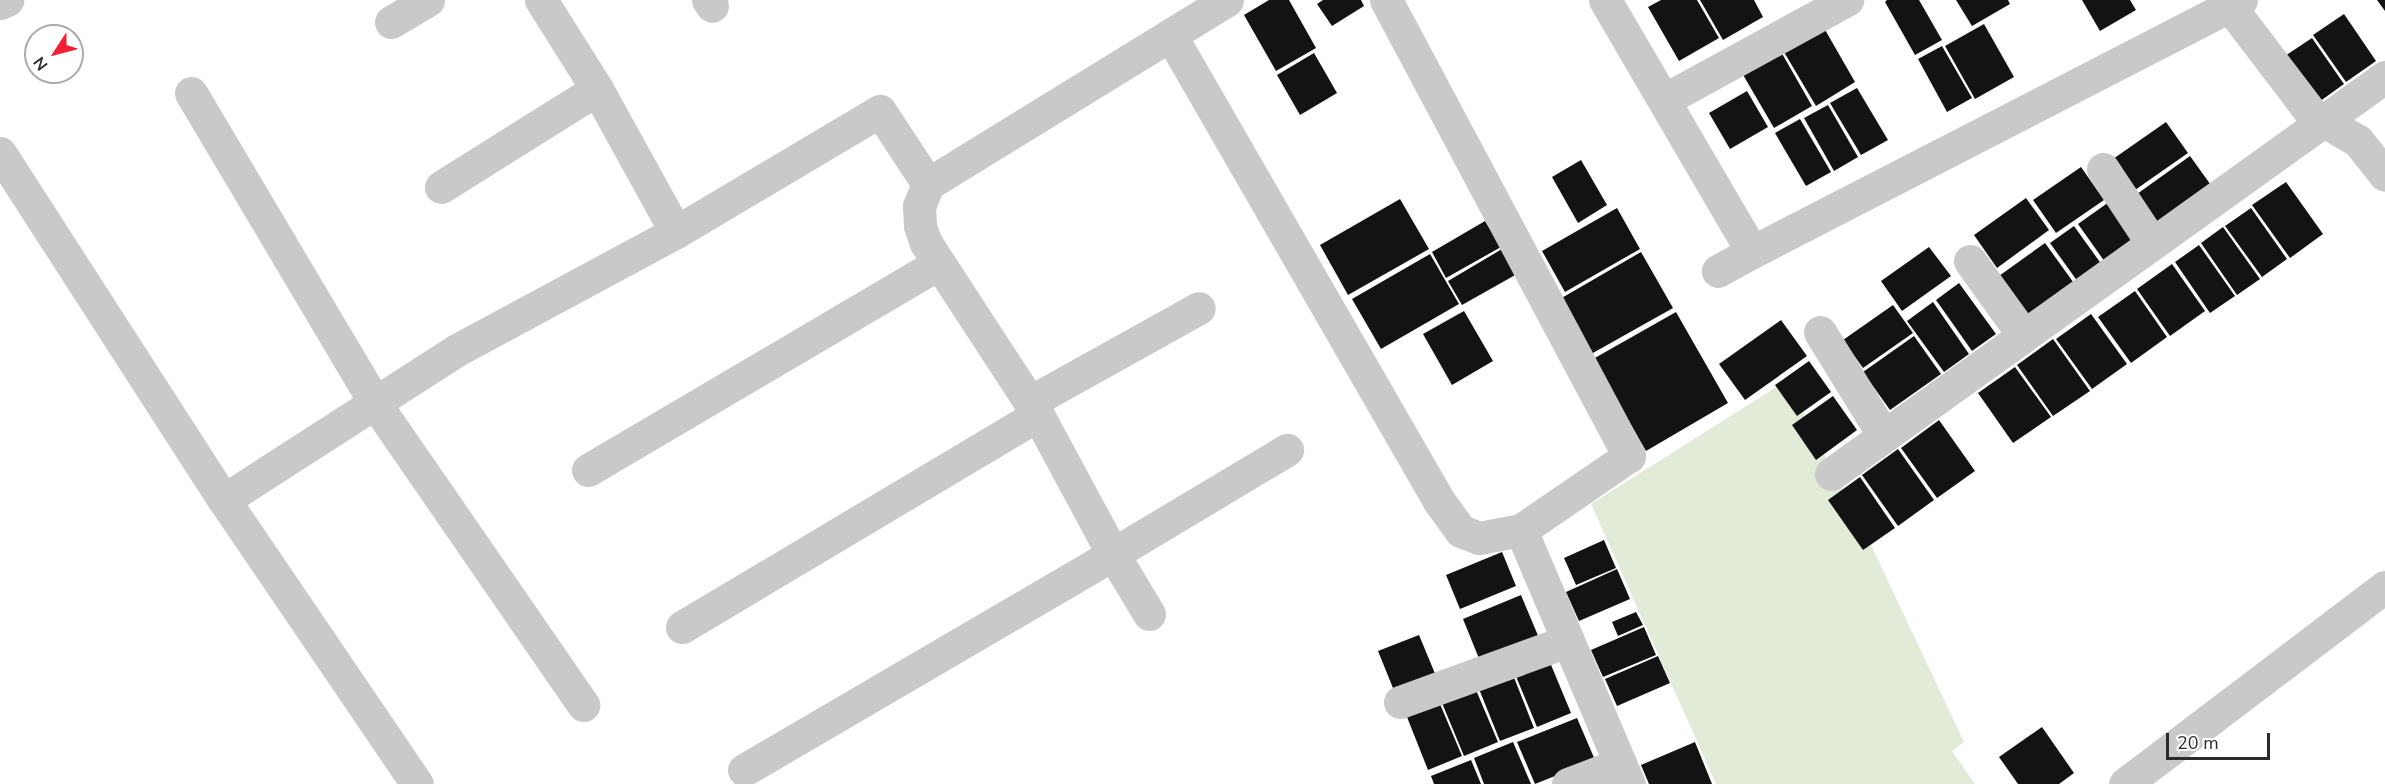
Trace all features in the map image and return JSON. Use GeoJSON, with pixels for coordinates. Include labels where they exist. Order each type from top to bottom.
{"type":"FeatureCollection","features":[{"type":"Feature","properties":{"kind":"street"},"geometry":{"type":"LineString","coordinates":[[0,3],[7,0]]}},
{"type":"Feature","properties":{"kind":"street"},"geometry":{"type":"LineString","coordinates":[[391,22],[428,0]]}},
{"type":"Feature","properties":{"kind":"street"},"geometry":{"type":"LineString","coordinates":[[541,0],[597,89],[676,232]]}},
{"type":"Feature","properties":{"kind":"street"},"geometry":{"type":"LineString","coordinates":[[1171,36],[1439,501],[1461,531],[1479,538],[1521,530],[1629,456],[1386,0]]}},
{"type":"Feature","properties":{"kind":"street"},"geometry":{"type":"LineString","coordinates":[[1605,0],[1752,252]]}},
{"type":"Feature","properties":{"kind":"street"},"geometry":{"type":"LineString","coordinates":[[1664,100],[1847,0]]}},
{"type":"Feature","properties":{"kind":"street"},"geometry":{"type":"LineString","coordinates":[[1718,271],[2232,2],[2312,114],[2322,122],[2358,141],[2385,175]]}},
{"type":"Feature","properties":{"kind":"street"},"geometry":{"type":"LineString","coordinates":[[1149,615],[1113,554],[1034,408],[939,263],[920,226],[920,206],[928,184],[1171,36],[1217,3]]}},
{"type":"Feature","properties":{"kind":"street"},"geometry":{"type":"LineString","coordinates":[[1831,474],[2385,77]]}},
{"type":"Feature","properties":{"kind":"street"},"geometry":{"type":"LineString","coordinates":[[441,187],[597,89]]}},
{"type":"Feature","properties":{"kind":"street"},"geometry":{"type":"LineString","coordinates":[[191,93],[375,403],[583,705]]}},
{"type":"Feature","properties":{"kind":"street"},"geometry":{"type":"LineString","coordinates":[[224,500],[455,351],[676,232],[880,111],[928,184]]}},
{"type":"Feature","properties":{"kind":"street"},"geometry":{"type":"LineString","coordinates":[[0,153],[224,500],[417,784]]}},
{"type":"Feature","properties":{"kind":"street"},"geometry":{"type":"LineString","coordinates":[[2103,169],[2152,243]]}},
{"type":"Feature","properties":{"kind":"street"},"geometry":{"type":"LineString","coordinates":[[1970,261],[2024,336]]}},
{"type":"Feature","properties":{"kind":"street"},"geometry":{"type":"LineString","coordinates":[[588,470],[939,263]]}},
{"type":"Feature","properties":{"kind":"street"},"geometry":{"type":"LineString","coordinates":[[682,627],[1199,308]]}},
{"type":"Feature","properties":{"kind":"street"},"geometry":{"type":"LineString","coordinates":[[1820,332],[1884,436]]}},
{"type":"Feature","properties":{"kind":"street"},"geometry":{"type":"LineString","coordinates":[[744,770],[1287,450]]}},
{"type":"Feature","properties":{"kind":"street"},"geometry":{"type":"LineString","coordinates":[[1521,530],[1624,774],[1568,784]]}},
{"type":"Feature","properties":{"kind":"street"},"geometry":{"type":"LineString","coordinates":[[2126,784],[2385,587]]}},
{"type":"Feature","properties":{"kind":"street"},"geometry":{"type":"LineString","coordinates":[[1400,702],[1568,641]]}},
{"type":"Feature","properties":{"kind":"green space"},"geometry":{"type":"Polygon","coordinates":[[[1786,381],[1863,528],[1964,742],[1952,751],[1975,784],[1716,784],[1591,504],[1786,381]]]}},
{"type":"Feature","properties":{"kind":"building"},"geometry":{"type":"Polygon","coordinates":[[[1269,0],[1289,0],[1316,48],[1276,71],[1244,15],[1269,0]]]}},
{"type":"Feature","properties":{"kind":"building"},"geometry":{"type":"Polygon","coordinates":[[[1323,0],[1361,0],[1364,6],[1332,26],[1317,4],[1323,0]]]}},
{"type":"Feature","properties":{"kind":"building"},"geometry":{"type":"Polygon","coordinates":[[[1661,0],[1697,0],[1719,38],[1679,61],[1648,7],[1661,0]]]}},
{"type":"Feature","properties":{"kind":"building"},"geometry":{"type":"Polygon","coordinates":[[[1700,0],[1754,0],[1763,17],[1723,40],[1700,0]]]}},
{"type":"Feature","properties":{"kind":"building"},"geometry":{"type":"Polygon","coordinates":[[[1887,0],[1919,0],[1942,40],[1915,55],[1885,2],[1887,0]]]}},
{"type":"Feature","properties":{"kind":"building"},"geometry":{"type":"Polygon","coordinates":[[[1956,0],[2008,0],[2010,4],[1972,26],[1956,0]]]}},
{"type":"Feature","properties":{"kind":"building"},"geometry":{"type":"Polygon","coordinates":[[[2082,0],[2130,0],[2136,10],[2100,31],[2082,0]]]}},
{"type":"Feature","properties":{"kind":"building"},"geometry":{"type":"Polygon","coordinates":[[[2377,0],[2385,0],[2385,11],[2377,0]]]}},
{"type":"Feature","properties":{"kind":"building"},"geometry":{"type":"Polygon","coordinates":[[[2344,14],[2376,61],[2346,82],[2313,35],[2344,14]]]}},
{"type":"Feature","properties":{"kind":"building"},"geometry":{"type":"Polygon","coordinates":[[[1984,24],[2014,77],[1975,99],[1945,46],[1984,24]]]}},
{"type":"Feature","properties":{"kind":"building"},"geometry":{"type":"Polygon","coordinates":[[[1824,28],[1855,82],[1816,106],[1784,52],[1824,28]]]}},
{"type":"Feature","properties":{"kind":"building"},"geometry":{"type":"Polygon","coordinates":[[[2312,38],[2344,84],[2312,107],[2279,60],[2312,38]]]}},
{"type":"Feature","properties":{"kind":"building"},"geometry":{"type":"Polygon","coordinates":[[[1942,46],[1972,98],[1947,112],[1918,59],[1942,46]]]}},
{"type":"Feature","properties":{"kind":"building"},"geometry":{"type":"Polygon","coordinates":[[[1780,50],[1812,106],[1774,128],[1742,73],[1780,50]]]}},
{"type":"Feature","properties":{"kind":"building"},"geometry":{"type":"Polygon","coordinates":[[[1314,53],[1337,93],[1300,115],[1277,75],[1314,53]]]}},
{"type":"Feature","properties":{"kind":"building"},"geometry":{"type":"Polygon","coordinates":[[[1857,88],[1888,140],[1861,155],[1830,103],[1857,88]]]}},
{"type":"Feature","properties":{"kind":"building"},"geometry":{"type":"Polygon","coordinates":[[[1747,91],[1768,127],[1730,149],[1709,113],[1747,91]]]}},
{"type":"Feature","properties":{"kind":"building"},"geometry":{"type":"Polygon","coordinates":[[[1828,105],[1858,157],[1834,171],[1804,118],[1828,105]]]}},
{"type":"Feature","properties":{"kind":"building"},"geometry":{"type":"Polygon","coordinates":[[[1800,119],[1831,172],[1806,186],[1775,133],[1800,119]]]}},
{"type":"Feature","properties":{"kind":"building"},"geometry":{"type":"Polygon","coordinates":[[[2166,122],[2188,153],[2135,190],[2113,159],[2166,122]]]}},
{"type":"Feature","properties":{"kind":"building"},"geometry":{"type":"Polygon","coordinates":[[[2190,156],[2213,188],[2160,226],[2137,194],[2190,156]]]}},
{"type":"Feature","properties":{"kind":"building"},"geometry":{"type":"Polygon","coordinates":[[[1581,160],[1607,205],[1578,223],[1552,177],[1581,160]]]}},
{"type":"Feature","properties":{"kind":"building"},"geometry":{"type":"Polygon","coordinates":[[[2081,167],[2104,200],[2056,233],[2033,200],[2081,167]]]}},
{"type":"Feature","properties":{"kind":"building"},"geometry":{"type":"Polygon","coordinates":[[[2286,182],[2323,234],[2290,258],[2252,205],[2286,182]]]}},
{"type":"Feature","properties":{"kind":"building"},"geometry":{"type":"Polygon","coordinates":[[[2026,198],[2049,230],[1997,268],[1974,235],[2026,198]]]}},
{"type":"Feature","properties":{"kind":"building"},"geometry":{"type":"Polygon","coordinates":[[[1400,199],[1429,249],[1348,295],[1320,245],[1400,199]]]}},
{"type":"Feature","properties":{"kind":"building"},"geometry":{"type":"Polygon","coordinates":[[[2109,202],[2136,240],[2105,262],[2078,224],[2109,202]]]}},
{"type":"Feature","properties":{"kind":"building"},"geometry":{"type":"Polygon","coordinates":[[[1617,208],[1640,249],[1565,292],[1542,251],[1617,208]]]}},
{"type":"Feature","properties":{"kind":"building"},"geometry":{"type":"Polygon","coordinates":[[[2251,208],[2287,259],[2262,277],[2225,226],[2251,208]]]}},
{"type":"Feature","properties":{"kind":"building"},"geometry":{"type":"Polygon","coordinates":[[[1485,221],[1501,247],[1446,278],[1432,252],[1485,221]]]}},
{"type":"Feature","properties":{"kind":"building"},"geometry":{"type":"Polygon","coordinates":[[[2074,226],[2102,265],[2078,282],[2050,243],[2074,226]]]}},
{"type":"Feature","properties":{"kind":"building"},"geometry":{"type":"Polygon","coordinates":[[[2223,227],[2260,279],[2237,295],[2201,243],[2223,227]]]}},
{"type":"Feature","properties":{"kind":"building"},"geometry":{"type":"Polygon","coordinates":[[[2045,243],[2076,286],[2029,319],[1999,276],[2045,243]]]}},
{"type":"Feature","properties":{"kind":"building"},"geometry":{"type":"Polygon","coordinates":[[[2199,245],[2235,296],[2210,313],[2175,262],[2199,245]]]}},
{"type":"Feature","properties":{"kind":"building"},"geometry":{"type":"Polygon","coordinates":[[[1929,247],[1951,276],[1902,311],[1881,281],[1929,247]]]}},
{"type":"Feature","properties":{"kind":"building"},"geometry":{"type":"Polygon","coordinates":[[[1502,249],[1517,274],[1462,305],[1448,281],[1502,249]]]}},
{"type":"Feature","properties":{"kind":"building"},"geometry":{"type":"Polygon","coordinates":[[[1641,252],[1673,308],[1584,358],[1553,303],[1641,252]]]}},
{"type":"Feature","properties":{"kind":"building"},"geometry":{"type":"Polygon","coordinates":[[[1430,254],[1459,304],[1381,349],[1352,299],[1430,254]]]}},
{"type":"Feature","properties":{"kind":"building"},"geometry":{"type":"Polygon","coordinates":[[[2172,264],[2205,311],[2170,336],[2137,289],[2172,264]]]}},
{"type":"Feature","properties":{"kind":"building"},"geometry":{"type":"Polygon","coordinates":[[[1959,283],[1996,334],[1972,351],[1936,300],[1959,283]]]}},
{"type":"Feature","properties":{"kind":"building"},"geometry":{"type":"Polygon","coordinates":[[[2135,291],[2167,337],[2131,363],[2098,317],[2135,291]]]}},
{"type":"Feature","properties":{"kind":"building"},"geometry":{"type":"Polygon","coordinates":[[[1933,302],[1969,354],[1944,372],[1907,321],[1933,302]]]}},
{"type":"Feature","properties":{"kind":"building"},"geometry":{"type":"Polygon","coordinates":[[[1893,305],[1913,333],[1863,368],[1843,340],[1893,305]]]}},
{"type":"Feature","properties":{"kind":"building"},"geometry":{"type":"Polygon","coordinates":[[[1464,311],[1493,361],[1452,385],[1423,334],[1464,311]]]}},
{"type":"Feature","properties":{"kind":"building"},"geometry":{"type":"Polygon","coordinates":[[[1676,312],[1728,403],[1646,451],[1593,359],[1676,312]]]}},
{"type":"Feature","properties":{"kind":"building"},"geometry":{"type":"Polygon","coordinates":[[[2091,314],[2127,364],[2092,389],[2056,339],[2091,314]]]}},
{"type":"Feature","properties":{"kind":"building"},"geometry":{"type":"Polygon","coordinates":[[[1781,320],[1807,356],[1745,400],[1719,364],[1781,320]]]}},
{"type":"Feature","properties":{"kind":"building"},"geometry":{"type":"Polygon","coordinates":[[[1914,336],[1941,374],[1890,410],[1863,372],[1914,336]]]}},
{"type":"Feature","properties":{"kind":"building"},"geometry":{"type":"Polygon","coordinates":[[[2053,339],[2090,391],[2053,416],[2017,365],[2053,339]]]}},
{"type":"Feature","properties":{"kind":"building"},"geometry":{"type":"Polygon","coordinates":[[[1809,361],[1831,392],[1797,416],[1775,385],[1809,361]]]}},
{"type":"Feature","properties":{"kind":"building"},"geometry":{"type":"Polygon","coordinates":[[[2015,367],[2051,417],[2013,443],[1978,393],[2015,367]]]}},
{"type":"Feature","properties":{"kind":"building"},"geometry":{"type":"Polygon","coordinates":[[[1833,396],[1857,430],[1816,460],[1792,425],[1833,396]]]}},
{"type":"Feature","properties":{"kind":"building"},"geometry":{"type":"Polygon","coordinates":[[[1939,420],[1975,471],[1937,498],[1901,448],[1939,420]]]}},
{"type":"Feature","properties":{"kind":"building"},"geometry":{"type":"Polygon","coordinates":[[[1898,449],[1934,500],[1898,526],[1862,475],[1898,449]]]}},
{"type":"Feature","properties":{"kind":"building"},"geometry":{"type":"Polygon","coordinates":[[[1860,477],[1895,528],[1863,550],[1828,500],[1860,477]]]}},
{"type":"Feature","properties":{"kind":"building"},"geometry":{"type":"Polygon","coordinates":[[[1604,540],[1616,568],[1576,585],[1564,558],[1604,540]]]}},
{"type":"Feature","properties":{"kind":"building"},"geometry":{"type":"Polygon","coordinates":[[[1502,552],[1516,586],[1460,609],[1446,575],[1502,552]]]}},
{"type":"Feature","properties":{"kind":"building"},"geometry":{"type":"Polygon","coordinates":[[[1617,569],[1630,599],[1579,621],[1566,592],[1617,569]]]}},
{"type":"Feature","properties":{"kind":"building"},"geometry":{"type":"Polygon","coordinates":[[[1521,595],[1539,638],[1480,661],[1463,619],[1521,595]]]}},
{"type":"Feature","properties":{"kind":"building"},"geometry":{"type":"Polygon","coordinates":[[[1636,612],[1643,625],[1618,636],[1612,622],[1636,612]]]}},
{"type":"Feature","properties":{"kind":"building"},"geometry":{"type":"Polygon","coordinates":[[[1644,627],[1656,655],[1603,677],[1591,650],[1644,627]]]}},
{"type":"Feature","properties":{"kind":"building"},"geometry":{"type":"Polygon","coordinates":[[[1419,635],[1436,676],[1395,693],[1378,651],[1419,635]]]}},
{"type":"Feature","properties":{"kind":"building"},"geometry":{"type":"Polygon","coordinates":[[[1658,656],[1670,683],[1617,706],[1605,679],[1658,656]]]}},
{"type":"Feature","properties":{"kind":"building"},"geometry":{"type":"Polygon","coordinates":[[[1549,660],[1571,713],[1537,727],[1515,674],[1549,660]]]}},
{"type":"Feature","properties":{"kind":"building"},"geometry":{"type":"Polygon","coordinates":[[[1513,675],[1534,728],[1500,741],[1479,689],[1513,675]]]}},
{"type":"Feature","properties":{"kind":"building"},"geometry":{"type":"Polygon","coordinates":[[[1476,690],[1498,742],[1464,756],[1442,703],[1476,690]]]}},
{"type":"Feature","properties":{"kind":"building"},"geometry":{"type":"Polygon","coordinates":[[[1440,704],[1462,756],[1428,770],[1407,717],[1440,704]]]}},
{"type":"Feature","properties":{"kind":"building"},"geometry":{"type":"Polygon","coordinates":[[[1577,718],[1595,760],[1535,784],[1517,742],[1577,718]]]}},
{"type":"Feature","properties":{"kind":"building"},"geometry":{"type":"Polygon","coordinates":[[[2042,727],[2074,773],[2059,784],[2018,784],[1999,757],[2042,727]]]}},
{"type":"Feature","properties":{"kind":"building"},"geometry":{"type":"Polygon","coordinates":[[[1513,742],[1531,784],[1484,784],[1474,758],[1513,742]]]}},
{"type":"Feature","properties":{"kind":"building"},"geometry":{"type":"Polygon","coordinates":[[[1695,742],[1712,784],[1649,784],[1641,765],[1695,742]]]}},
{"type":"Feature","properties":{"kind":"building"},"geometry":{"type":"Polygon","coordinates":[[[1471,760],[1481,784],[1434,784],[1431,776],[1471,760]]]}}]}
